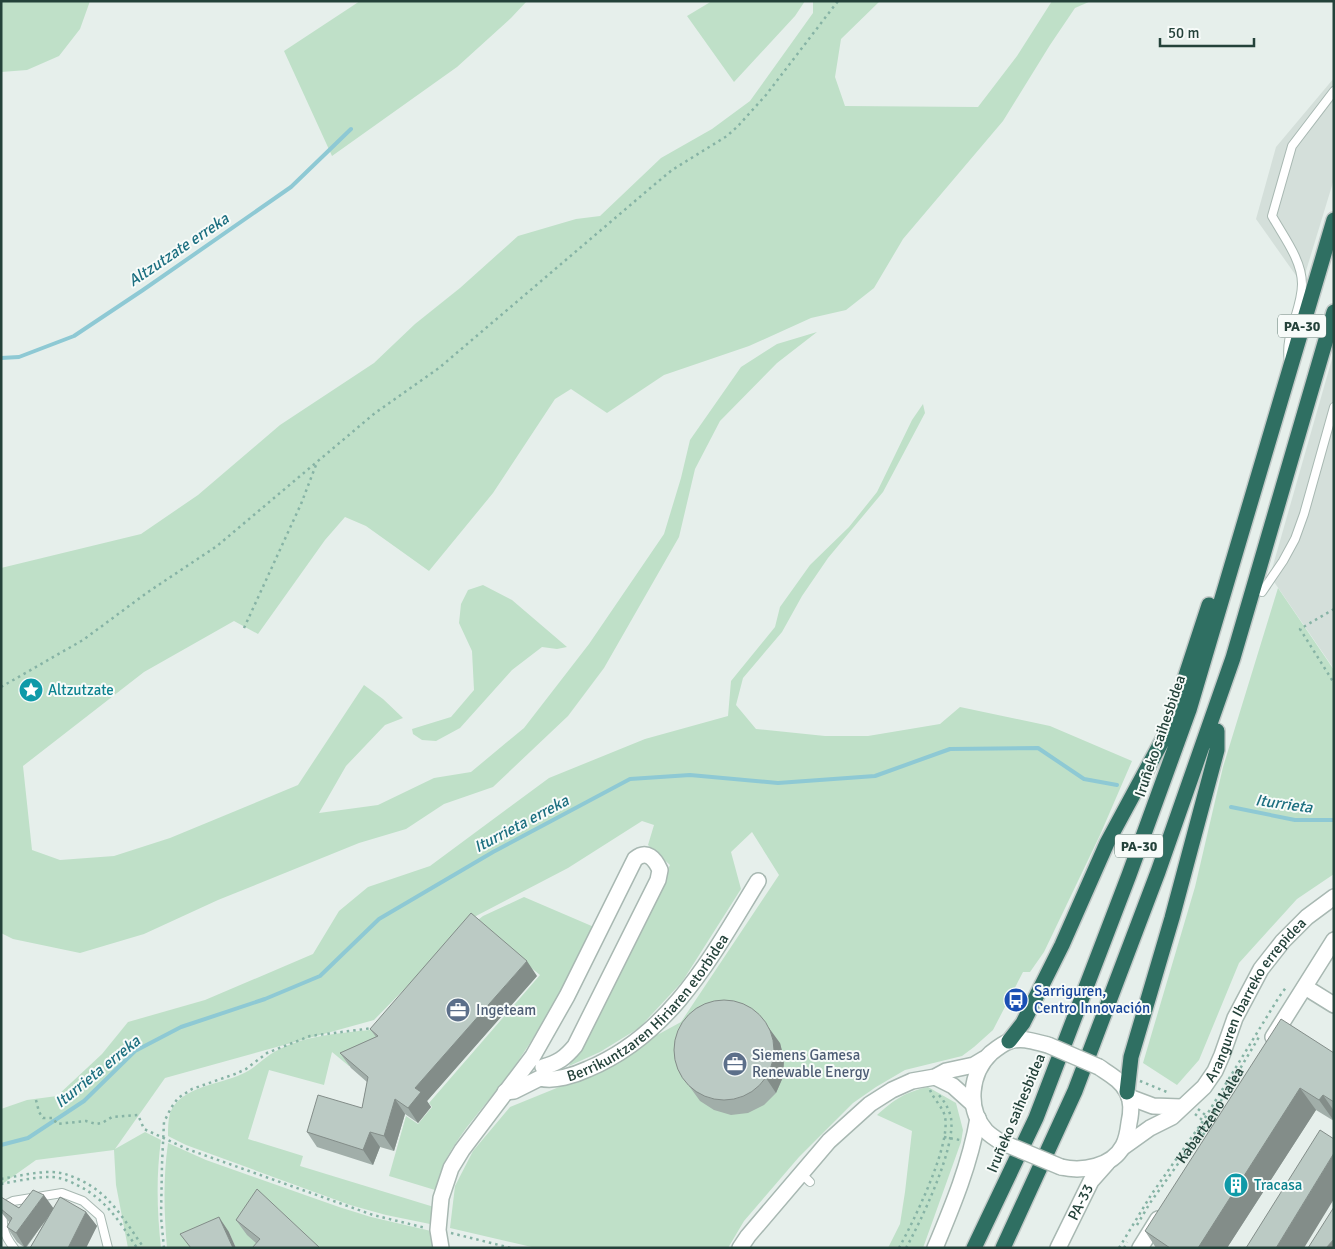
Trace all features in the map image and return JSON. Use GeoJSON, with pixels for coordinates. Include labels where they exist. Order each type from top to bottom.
{"type":"FeatureCollection","features":[{"type":"Feature","properties":{"kind":"highway","name":"Iruñeko saihesbidea"},"geometry":{"type":"LineString","coordinates":[[974,1248],[1036,1118],[1129,875],[1186,719],[1334,220]]}},
{"type":"Feature","properties":{"kind":"highway","name":"PA-30"},"geometry":{"type":"LineString","coordinates":[[1003,1248],[1075,1091],[1158,872],[1233,658],[1334,312]]}},
{"type":"Feature","properties":{"kind":"highway"},"geometry":{"type":"LineString","coordinates":[[1115,987],[1140,937],[1164,878],[1218,731],[1262,592],[1334,346]]}},
{"type":"Feature","properties":{"kind":"highway"},"geometry":{"type":"LineString","coordinates":[[1009,1041],[1023,1023],[1062,945],[1107,843],[1168,730],[1252,468],[1270,432]]}},
{"type":"Feature","properties":{"kind":"highway"},"geometry":{"type":"LineString","coordinates":[[1128,1094],[1131,1057],[1182,881],[1209,774],[1217,750],[1218,731]]}},
{"type":"Feature","properties":{"kind":"street","name":"Berrikuntzaren Hiriaren etorbidea"},"geometry":{"type":"LineString","coordinates":[[441,1248],[438,1230],[441,1198],[451,1168],[505,1092],[539,1067],[558,1063],[568,1056],[575,1046],[658,880],[660,870],[655,859],[648,854],[640,854],[635,859],[567,996],[539,1067],[514,1091],[505,1092]]}},
{"type":"Feature","properties":{"kind":"street","name":"Berrikuntzaren Hiriaren etorbidea"},"geometry":{"type":"LineString","coordinates":[[539,1067],[546,1080],[579,1073],[599,1064],[638,1039],[661,1020],[680,1001],[707,964],[758,881]]}},
{"type":"Feature","properties":{"kind":"street","name":"Aranguren Ibarreko errepidea"},"geometry":{"type":"LineString","coordinates":[[1122,1148],[1150,1128],[1186,1110],[1215,1072],[1236,1018],[1261,969],[1283,941],[1307,916],[1334,897]]}},
{"type":"Feature","properties":{"kind":"street"},"geometry":{"type":"LineString","coordinates":[[1266,1047],[1294,986],[1334,940]]}},
{"type":"Feature","properties":{"kind":"street"},"geometry":{"type":"LineString","coordinates":[[1294,986],[1334,1005]]}},
{"type":"Feature","properties":{"kind":"street"},"geometry":{"type":"LineString","coordinates":[[740,1248],[748,1236],[806,1178],[829,1141],[870,1104],[892,1090],[912,1081],[933,1084],[953,1086],[975,1111],[985,1130],[1001,1142],[1070,1170],[1096,1166],[1110,1159],[1122,1148],[1127,1136],[1131,1113],[1128,1094],[1117,1079],[1098,1067],[1048,1045],[1025,1039],[1009,1041],[974,1065],[946,1071],[933,1084]]}},
{"type":"Feature","properties":{"kind":"street"},"geometry":{"type":"LineString","coordinates":[[935,1248],[960,1187],[973,1143],[975,1111],[973,1086],[984,1059]]}},
{"type":"Feature","properties":{"kind":"street"},"geometry":{"type":"LineString","coordinates":[[1128,1094],[1153,1106],[1186,1110]]}},
{"type":"Feature","properties":{"kind":"street","name":"PA-33"},"geometry":{"type":"LineString","coordinates":[[1058,1248],[1091,1181],[1110,1159]]}},
{"type":"Feature","properties":{"kind":"street"},"geometry":{"type":"LineString","coordinates":[[1140,1248],[1165,1208]]}},
{"type":"Feature","properties":{"kind":"lane"},"geometry":{"type":"LineString","coordinates":[[1290,367],[1287,350],[1302,284],[1298,264],[1272,216],[1292,146],[1334,91]]}},
{"type":"Feature","properties":{"kind":"lane"},"geometry":{"type":"LineString","coordinates":[[1262,592],[1295,539],[1304,514],[1334,407]]}},
{"type":"Feature","properties":{"kind":"lane"},"geometry":{"type":"LineString","coordinates":[[14,1248],[6,1238],[2,1222],[3,1206],[13,1201],[62,1193],[83,1201],[100,1216],[108,1248]]}},
{"type":"Feature","properties":{"kind":"path"},"geometry":{"type":"LineString","coordinates":[[1,687],[83,640],[148,592],[217,546],[375,413],[439,368],[672,170],[727,136],[766,95],[838,1]]}},
{"type":"Feature","properties":{"kind":"path"},"geometry":{"type":"LineString","coordinates":[[244,628],[301,504],[316,463]]}},
{"type":"Feature","properties":{"kind":"path"},"geometry":{"type":"LineString","coordinates":[[1334,609],[1300,629],[1334,683]]}},
{"type":"Feature","properties":{"kind":"path"},"geometry":{"type":"LineString","coordinates":[[1119,1248],[1151,1195],[1203,1121],[1279,997],[1294,986]]}},
{"type":"Feature","properties":{"kind":"path","name":"Kabartzeno kalea"},"geometry":{"type":"LineString","coordinates":[[1124,1248],[1150,1203],[1207,1124],[1294,986]]}},
{"type":"Feature","properties":{"kind":"path"},"geometry":{"type":"LineString","coordinates":[[164,1248],[161,1217],[164,1122],[178,1098],[192,1089],[246,1069],[267,1053],[310,1036],[374,1028]]}},
{"type":"Feature","properties":{"kind":"path"},"geometry":{"type":"LineString","coordinates":[[1139,1080],[1169,1093]]}},
{"type":"Feature","properties":{"kind":"path"},"geometry":{"type":"LineString","coordinates":[[899,1248],[928,1186],[944,1137],[945,1116],[933,1084]]}},
{"type":"Feature","properties":{"kind":"path"},"geometry":{"type":"LineString","coordinates":[[906,1248],[942,1166],[949,1138],[951,1119],[948,1108],[933,1084]]}},
{"type":"Feature","properties":{"kind":"path"},"geometry":{"type":"LineString","coordinates":[[36,1100],[39,1112],[43,1118],[53,1118],[57,1124],[86,1121],[96,1124],[112,1117],[138,1115],[144,1130],[187,1149],[373,1215],[511,1248]]}},
{"type":"Feature","properties":{"kind":"path"},"geometry":{"type":"LineString","coordinates":[[1197,1108],[1210,1119]]}},
{"type":"Feature","properties":{"kind":"path"},"geometry":{"type":"LineString","coordinates":[[1186,1110],[1207,1124]]}},
{"type":"Feature","properties":{"kind":"path"},"geometry":{"type":"LineString","coordinates":[[1197,1130],[1210,1138]]}},
{"type":"Feature","properties":{"kind":"path"},"geometry":{"type":"LineString","coordinates":[[944,1137],[964,1140]]}},
{"type":"Feature","properties":{"kind":"shaded area"},"geometry":{"type":"Polygon","coordinates":[[[1334,78],[1334,179],[1302,284],[1256,219],[1276,147],[1334,78]]]}},
{"type":"Feature","properties":{"kind":"shaded area"},"geometry":{"type":"Polygon","coordinates":[[[1334,352],[1334,669],[1270,576],[1334,352]]]}},
{"type":"Feature","properties":{"kind":"green space"},"geometry":{"type":"Polygon","coordinates":[[[1,1],[90,1],[80,29],[59,56],[27,70],[1,72],[1,1]]]}},
{"type":"Feature","properties":{"kind":"green space"},"geometry":{"type":"Polygon","coordinates":[[[360,1],[527,1],[457,67],[332,156],[284,51],[360,1]]]}},
{"type":"Feature","properties":{"kind":"green space"},"geometry":{"type":"Polygon","coordinates":[[[712,1],[805,1],[795,16],[734,82],[687,16],[712,1]]]}},
{"type":"Feature","properties":{"kind":"green space"},"geometry":{"type":"Polygon","coordinates":[[[813,1],[880,1],[841,39],[835,77],[845,106],[978,107],[1017,56],[1052,1],[1091,1],[1075,8],[1003,121],[903,239],[874,288],[846,310],[811,318],[749,346],[664,375],[607,413],[571,389],[555,399],[493,493],[429,571],[366,526],[345,517],[325,540],[258,634],[234,621],[144,672],[23,766],[32,850],[60,860],[114,856],[170,838],[298,785],[364,685],[383,699],[403,718],[385,725],[346,766],[319,813],[378,805],[434,778],[471,772],[524,728],[589,644],[664,534],[690,440],[741,367],[777,344],[817,332],[777,363],[720,421],[695,469],[679,537],[604,668],[568,716],[493,787],[444,804],[406,829],[359,843],[218,900],[144,934],[80,953],[13,939],[1,933],[1,568],[141,534],[198,495],[280,425],[374,363],[415,324],[460,288],[518,236],[576,219],[600,216],[661,158],[712,129],[750,101],[813,13],[813,1]]]}},
{"type":"Feature","properties":{"kind":"green space"},"geometry":{"type":"Polygon","coordinates":[[[923,404],[925,413],[883,492],[828,558],[802,596],[782,632],[743,678],[736,705],[756,729],[825,736],[868,736],[940,724],[960,707],[1050,726],[1132,761],[1100,835],[1044,952],[1030,972],[1023,972],[993,1030],[974,1047],[962,1056],[905,1070],[853,1103],[799,1157],[744,1221],[728,1248],[536,1248],[450,1228],[455,1186],[473,1151],[510,1107],[569,1083],[681,1022],[779,875],[752,832],[731,852],[741,889],[682,982],[639,1028],[600,1052],[569,1066],[670,865],[648,845],[654,825],[642,821],[568,868],[476,916],[374,1020],[165,1078],[115,1149],[145,1132],[161,1140],[158,1194],[161,1248],[128,1248],[116,1185],[114,1150],[36,1160],[1,1185],[1,1109],[27,1100],[57,1096],[102,1054],[128,1022],[205,1000],[313,954],[339,911],[368,887],[430,866],[549,778],[645,739],[728,716],[731,681],[775,627],[780,607],[810,565],[849,527],[877,492],[912,420],[923,404]]]}},
{"type":"Feature","properties":{"kind":"green space"},"geometry":{"type":"Polygon","coordinates":[[[483,585],[512,600],[567,647],[557,649],[542,647],[512,670],[460,728],[436,741],[422,740],[413,734],[412,729],[451,717],[474,690],[472,651],[459,623],[461,604],[468,590],[483,585]]]}},
{"type":"Feature","properties":{"kind":"green space"},"geometry":{"type":"Polygon","coordinates":[[[1278,588],[1334,670],[1334,874],[1297,899],[1239,963],[1199,1060],[1177,1085],[1143,1063],[1195,887],[1223,767],[1278,588]]]}},
{"type":"Feature","properties":{"kind":"green space"},"geometry":{"type":"Polygon","coordinates":[[[524,897],[594,927],[532,1040],[452,1149],[444,1164],[435,1190],[389,1176],[406,1116],[418,1124],[432,1107],[429,1103],[540,975],[481,926],[370,1057],[349,1066],[332,1052],[324,1085],[269,1070],[248,1139],[303,1156],[300,1166],[434,1207],[430,1224],[350,1205],[186,1145],[168,1136],[170,1113],[175,1104],[192,1092],[242,1074],[270,1055],[291,1044],[328,1035],[377,1029],[460,934],[483,916],[524,897]]]}},
{"type":"Feature","properties":{"kind":"green space"},"geometry":{"type":"Polygon","coordinates":[[[928,1087],[956,1103],[963,1130],[961,1142],[923,1248],[888,1248],[900,1224],[912,1131],[877,1115],[900,1097],[928,1087]]]}},
{"type":"Feature","properties":{"kind":"green space"},"geometry":{"type":"Polygon","coordinates":[[[168,1143],[206,1160],[339,1207],[371,1217],[431,1231],[434,1248],[236,1248],[229,1232],[193,1248],[167,1248],[164,1195],[168,1143]]]}},
{"type":"Feature","properties":{"kind":"building"},"geometry":{"type":"Polygon","coordinates":[[[471,913],[527,961],[415,1088],[421,1092],[408,1108],[395,1099],[384,1136],[370,1132],[363,1150],[307,1132],[318,1095],[362,1108],[368,1077],[340,1053],[378,1036],[370,1029],[471,913]]]}},
{"type":"Feature","properties":{"kind":"building","name":"Siemens Gamesa Renewable Energy"},"geometry":{"type":"Polygon","coordinates":[[[724,1000],[743,1004],[759,1015],[770,1031],[774,1050],[770,1069],[759,1085],[743,1096],[724,1100],[705,1096],[689,1085],[678,1069],[674,1050],[678,1031],[689,1015],[705,1004],[724,1000]]]}},
{"type":"Feature","properties":{"kind":"building"},"geometry":{"type":"Polygon","coordinates":[[[1281,1019],[1334,1053],[1334,1102],[1323,1095],[1319,1100],[1300,1088],[1198,1248],[1170,1248],[1145,1231],[1281,1019]]]}},
{"type":"Feature","properties":{"kind":"building"},"geometry":{"type":"Polygon","coordinates":[[[1320,1130],[1334,1139],[1334,1153],[1276,1248],[1246,1248],[1320,1130]]]}},
{"type":"Feature","properties":{"kind":"building"},"geometry":{"type":"Polygon","coordinates":[[[257,1189],[320,1248],[252,1248],[260,1239],[236,1220],[257,1189]]]}},
{"type":"Feature","properties":{"kind":"building"},"geometry":{"type":"Polygon","coordinates":[[[33,1190],[44,1195],[16,1233],[7,1227],[12,1218],[1,1209],[1,1197],[19,1208],[33,1190]]]}},
{"type":"Feature","properties":{"kind":"building"},"geometry":{"type":"Polygon","coordinates":[[[60,1197],[86,1212],[68,1248],[30,1248],[60,1197]]]}},
{"type":"Feature","properties":{"kind":"building"},"geometry":{"type":"Polygon","coordinates":[[[1334,1207],[1334,1239],[1326,1248],[1308,1248],[1334,1207]]]}},
{"type":"Feature","properties":{"kind":"building"},"geometry":{"type":"Polygon","coordinates":[[[219,1217],[233,1248],[191,1248],[180,1234],[219,1217]]]}},
{"type":"Feature","properties":{"kind":"waterway","name":"Altzutzate erreka"},"geometry":{"type":"LineString","coordinates":[[1,358],[19,357],[74,336],[291,187],[351,129]]}},
{"type":"Feature","properties":{"kind":"waterway","name":"Iturrieta erreka"},"geometry":{"type":"LineString","coordinates":[[1,1145],[28,1138],[84,1101],[135,1051],[181,1027],[265,999],[320,976],[379,919],[493,852],[630,779],[690,775],[778,783],[875,776],[950,749],[1038,748],[1084,779],[1117,785]]}},
{"type":"Feature","properties":{"kind":"waterway","name":"Iturrieta"},"geometry":{"type":"LineString","coordinates":[[1231,807],[1295,820],[1334,820]]}},
{"type":"Feature","properties":{"kind":"place","name":"Altzutzate"},"geometry":{"type":"Point","coordinates":[31,690]}},
{"type":"Feature","properties":{"kind":"place","name":"Sarriguren, Centro Innovación"},"geometry":{"type":"Point","coordinates":[1016,1000]}},
{"type":"Feature","properties":{"kind":"place","name":"Ingeteam"},"geometry":{"type":"Point","coordinates":[458,1010]}},
{"type":"Feature","properties":{"kind":"place","name":"Siemens Gamesa Renewable Energy"},"geometry":{"type":"Point","coordinates":[735,1064]}},
{"type":"Feature","properties":{"kind":"place","name":"Tracasa"},"geometry":{"type":"Point","coordinates":[1236,1185]}}]}
